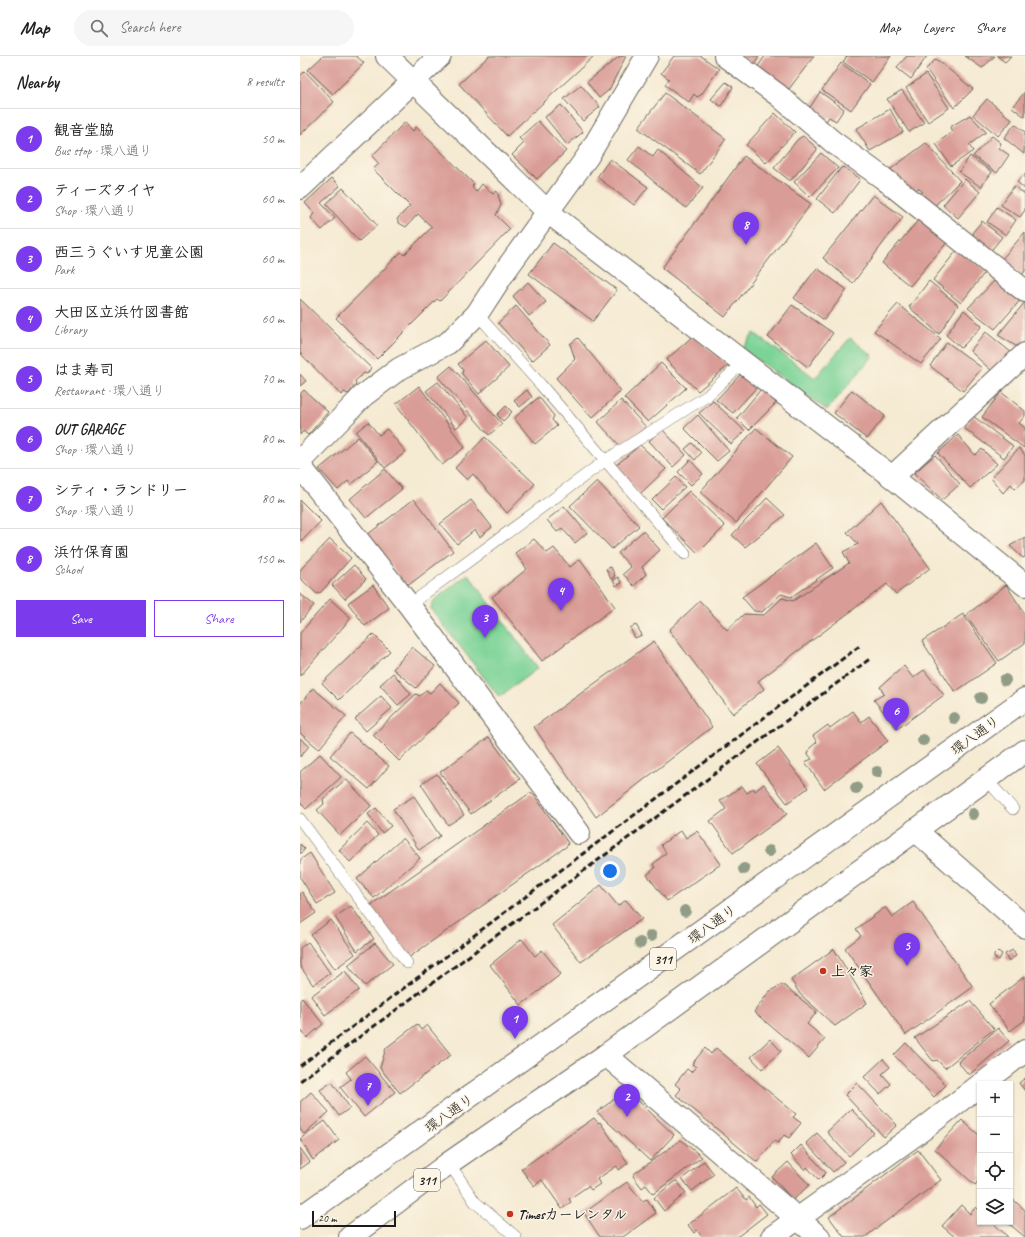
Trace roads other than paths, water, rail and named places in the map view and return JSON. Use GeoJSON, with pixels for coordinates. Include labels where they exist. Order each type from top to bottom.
{"type":"FeatureCollection","features":[{"type":"Feature","properties":{"kind":"street"},"geometry":{"type":"LineString","coordinates":[[387,56],[548,212],[892,478],[1025,585]]}},
{"type":"Feature","properties":{"kind":"street"},"geometry":{"type":"LineString","coordinates":[[300,188],[440,56]]}},
{"type":"Feature","properties":{"kind":"street"},"geometry":{"type":"LineString","coordinates":[[300,461],[363,396],[399,369],[448,344],[477,314],[588,156],[647,56]]}},
{"type":"Feature","properties":{"kind":"street"},"geometry":{"type":"LineString","coordinates":[[725,56],[778,95],[833,142],[883,178],[1025,291]]}},
{"type":"Feature","properties":{"kind":"street"},"geometry":{"type":"LineString","coordinates":[[892,478],[1025,354]]}},
{"type":"Feature","properties":{"kind":"street"},"geometry":{"type":"LineString","coordinates":[[300,466],[409,605],[579,833]]}},
{"type":"Feature","properties":{"kind":"street","name":"環八通り"},"geometry":{"type":"LineString","coordinates":[[300,1218],[1025,699]]}},
{"type":"Feature","properties":{"kind":"street","name":"311"},"geometry":{"type":"LineString","coordinates":[[350,1237],[449,1164],[606,1055],[1025,751]]}},
{"type":"Feature","properties":{"kind":"street"},"geometry":{"type":"LineString","coordinates":[[915,830],[970,886],[1025,927]]}},
{"type":"Feature","properties":{"kind":"street"},"geometry":{"type":"LineString","coordinates":[[990,1081],[1025,1051]]}},
{"type":"Feature","properties":{"kind":"street"},"geometry":{"type":"LineString","coordinates":[[606,1055],[819,1237]]}},
{"type":"Feature","properties":{"kind":"street"},"geometry":{"type":"LineString","coordinates":[[772,1237],[977,1090]]}},
{"type":"Feature","properties":{"kind":"lane"},"geometry":{"type":"LineString","coordinates":[[477,314],[541,385],[685,554]]}},
{"type":"Feature","properties":{"kind":"lane"},"geometry":{"type":"LineString","coordinates":[[409,605],[606,460],[707,396],[742,363]]}},
{"type":"Feature","properties":{"kind":"lane"},"geometry":{"type":"LineString","coordinates":[[986,779],[1013,809]]}},
{"type":"Feature","properties":{"kind":"lane"},"geometry":{"type":"LineString","coordinates":[[300,819],[407,963]]}},
{"type":"Feature","properties":{"kind":"lane"},"geometry":{"type":"LineString","coordinates":[[449,1164],[475,1202],[516,1237]]}},
{"type":"Feature","properties":{"kind":"railway"},"geometry":{"type":"LineString","coordinates":[[300,1066],[861,645]]}},
{"type":"Feature","properties":{"kind":"railway"},"geometry":{"type":"LineString","coordinates":[[300,1081],[871,658]]}},
{"type":"Feature","properties":{"kind":"place","name":"浜竹保育園"},"geometry":{"type":"Point","coordinates":[746,245]}},
{"type":"Feature","properties":{"kind":"place","name":"大田区立浜竹図書館"},"geometry":{"type":"Point","coordinates":[561,611]}},
{"type":"Feature","properties":{"kind":"place","name":"西三うぐいす児童公園"},"geometry":{"type":"Point","coordinates":[485,638]}},
{"type":"Feature","properties":{"kind":"place","name":"OUT GARAGE"},"geometry":{"type":"Point","coordinates":[896,731]}},
{"type":"Feature","properties":{"kind":"place","name":"はま寿司"},"geometry":{"type":"Point","coordinates":[907,966]}},
{"type":"Feature","properties":{"kind":"place","name":"上々家"},"geometry":{"type":"Point","coordinates":[823,971]}},
{"type":"Feature","properties":{"kind":"place","name":"観音堂脇"},"geometry":{"type":"Point","coordinates":[515,1039]}},
{"type":"Feature","properties":{"kind":"place","name":"シティ・ランドリー"},"geometry":{"type":"Point","coordinates":[368,1106]}},
{"type":"Feature","properties":{"kind":"place","name":"ティーズタイヤ"},"geometry":{"type":"Point","coordinates":[627,1117]}},
{"type":"Feature","properties":{"kind":"place","name":"Timesカーレンタル"},"geometry":{"type":"Point","coordinates":[510,1214]}}]}
